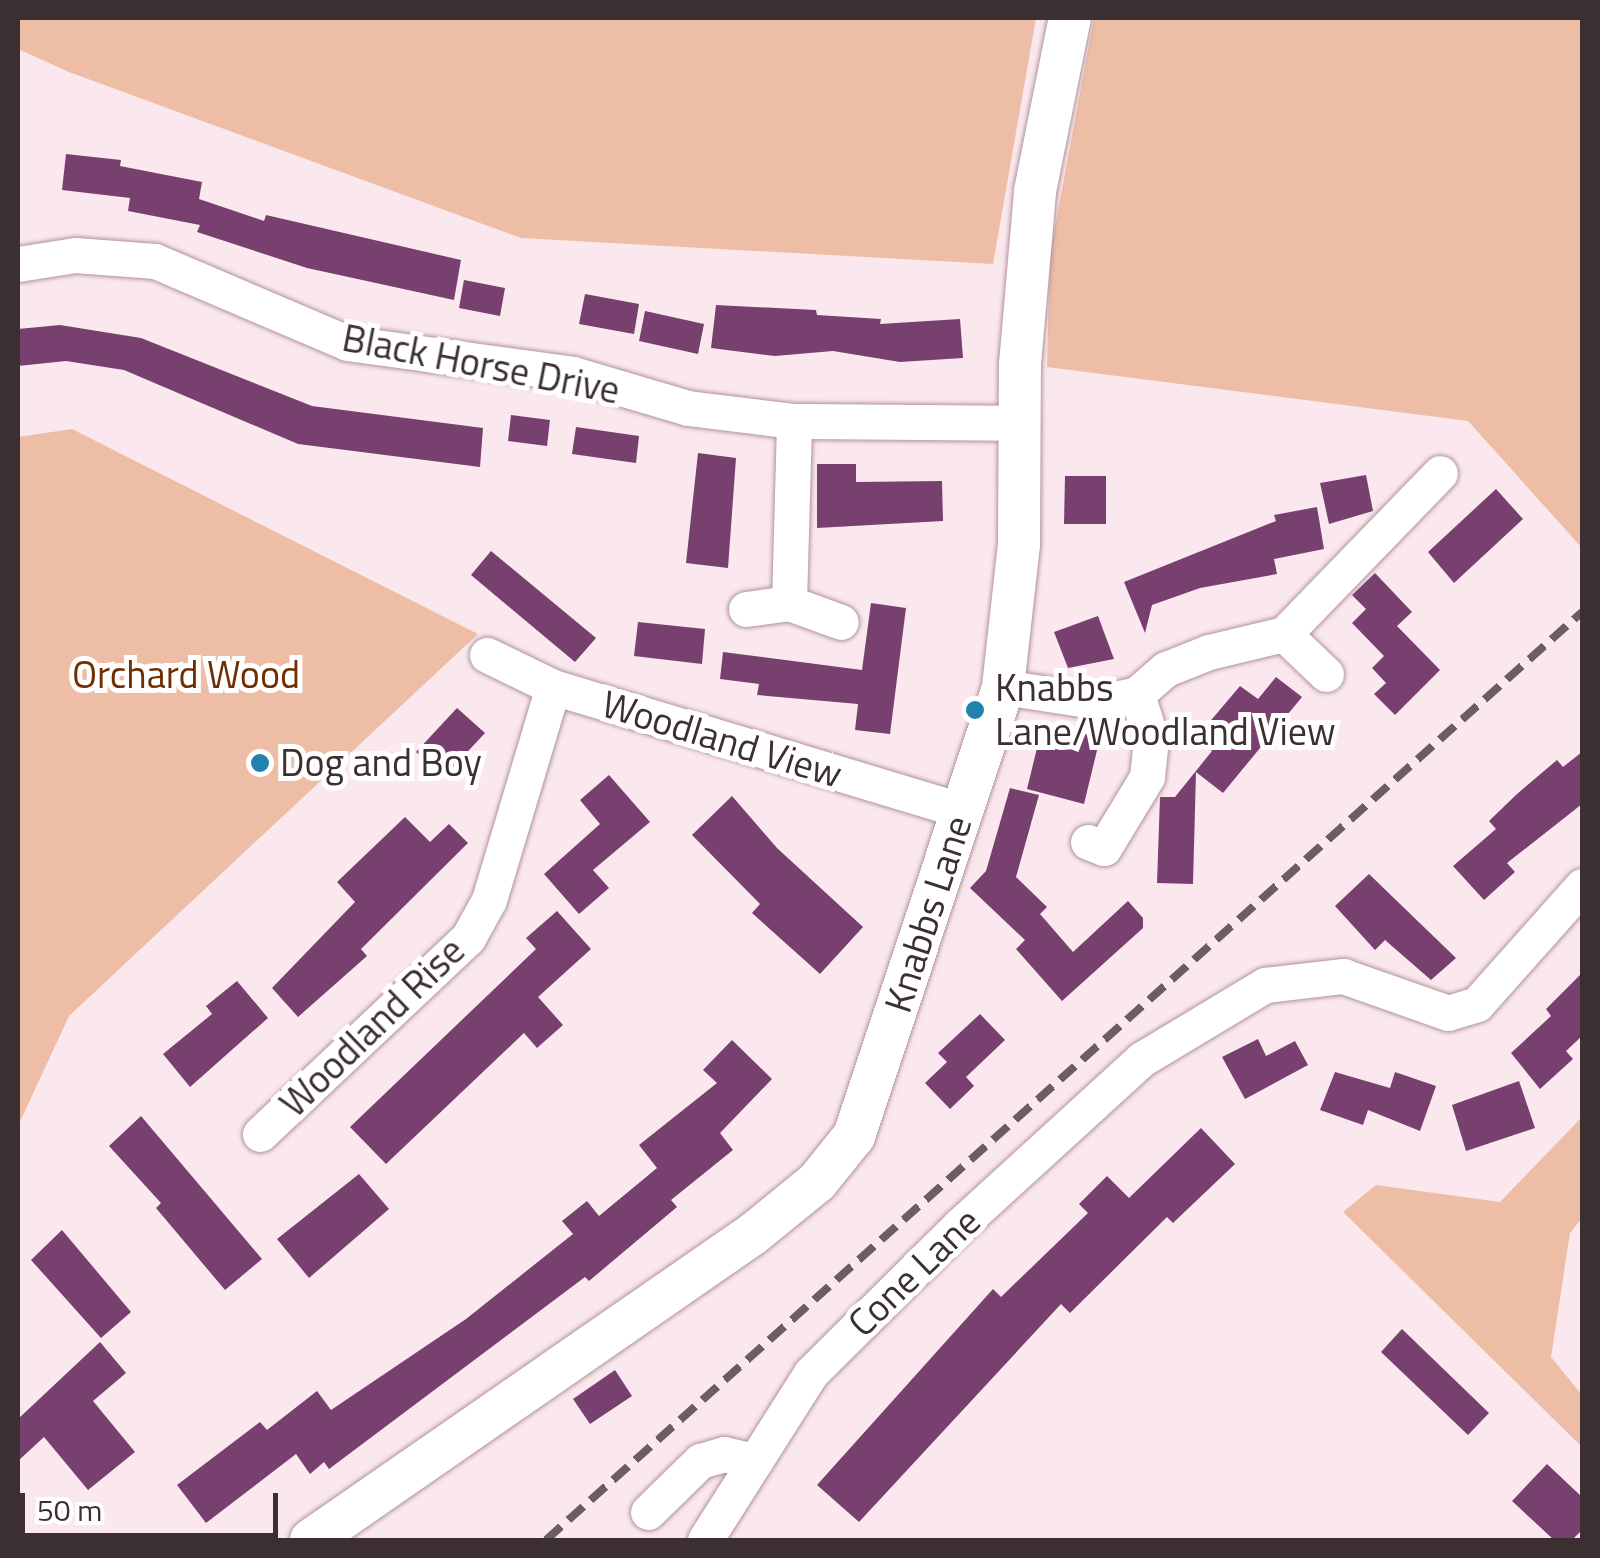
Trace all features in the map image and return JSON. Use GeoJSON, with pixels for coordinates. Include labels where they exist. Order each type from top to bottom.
{"type":"FeatureCollection","features":[{"type":"Feature","properties":{"kind":"main road","name":"Knabbs Lane"},"geometry":{"type":"LineString","coordinates":[[311,1540],[715,1262],[838,1160],[860,1120],[1003,687],[1019,544],[1018,423],[1035,191],[1070,18]]}},
{"type":"Feature","properties":{"kind":"street","name":"Black Horse Drive"},"geometry":{"type":"LineString","coordinates":[[18,264],[74,254],[155,261],[347,342],[572,374],[688,408],[794,420],[1018,423]]}},
{"type":"Feature","properties":{"kind":"street"},"geometry":{"type":"LineString","coordinates":[[790,603],[794,420]]}},
{"type":"Feature","properties":{"kind":"street"},"geometry":{"type":"LineString","coordinates":[[1003,687],[1100,702],[1137,694],[1180,663],[1284,634],[1440,472]]}},
{"type":"Feature","properties":{"kind":"street"},"geometry":{"type":"LineString","coordinates":[[746,609],[790,603],[840,622]]}},
{"type":"Feature","properties":{"kind":"street"},"geometry":{"type":"LineString","coordinates":[[1284,634],[1326,674]]}},
{"type":"Feature","properties":{"kind":"street","name":"Woodland View"},"geometry":{"type":"LineString","coordinates":[[487,655],[554,687],[961,810]]}},
{"type":"Feature","properties":{"kind":"street","name":"Woodland Rise"},"geometry":{"type":"LineString","coordinates":[[260,1134],[468,938],[488,900],[554,687]]}},
{"type":"Feature","properties":{"kind":"street"},"geometry":{"type":"LineString","coordinates":[[1088,842],[1104,848],[1147,778],[1151,739],[1137,694]]}},
{"type":"Feature","properties":{"kind":"street","name":"Cone Lane"},"geometry":{"type":"LineString","coordinates":[[705,1540],[811,1373],[960,1225],[1142,1060],[1266,986],[1344,976],[1448,1013],[1477,1004],[1582,886]]}},
{"type":"Feature","properties":{"kind":"street"},"geometry":{"type":"LineString","coordinates":[[648,1512],[700,1461],[724,1454],[754,1461]]}},
{"type":"Feature","properties":{"kind":"green space"},"geometry":{"type":"Polygon","coordinates":[[[18,18],[1036,18],[993,264],[521,238],[69,72],[18,49],[18,18]]]}},
{"type":"Feature","properties":{"kind":"green space"},"geometry":{"type":"Polygon","coordinates":[[[1094,18],[1582,18],[1582,548],[1468,421],[1047,367],[1050,254],[1094,18]]]}},
{"type":"Feature","properties":{"kind":"green space","name":"Orchard Wood"},"geometry":{"type":"Polygon","coordinates":[[[72,429],[478,634],[69,1016],[18,1126],[18,437],[72,429]]]}},
{"type":"Feature","properties":{"kind":"green space"},"geometry":{"type":"Polygon","coordinates":[[[1582,1117],[1582,1218],[1570,1233],[1551,1357],[1582,1395],[1582,1447],[1343,1212],[1376,1185],[1500,1202],[1582,1117]]]}},
{"type":"Feature","properties":{"kind":"building"},"geometry":{"type":"Polygon","coordinates":[[[66,154],[121,160],[120,166],[202,182],[199,199],[264,221],[266,215],[461,260],[454,300],[307,268],[197,232],[200,225],[128,211],[130,198],[62,190],[66,154]]]}},
{"type":"Feature","properties":{"kind":"building"},"geometry":{"type":"Polygon","coordinates":[[[464,280],[505,288],[500,316],[459,308],[464,280]]]}},
{"type":"Feature","properties":{"kind":"building"},"geometry":{"type":"Polygon","coordinates":[[[585,294],[639,304],[634,334],[579,324],[585,294]]]}},
{"type":"Feature","properties":{"kind":"building"},"geometry":{"type":"Polygon","coordinates":[[[716,305],[816,310],[817,315],[881,319],[880,324],[960,319],[963,358],[900,362],[833,351],[775,356],[711,348],[716,305]]]}},
{"type":"Feature","properties":{"kind":"building"},"geometry":{"type":"Polygon","coordinates":[[[645,311],[704,324],[698,354],[639,341],[645,311]]]}},
{"type":"Feature","properties":{"kind":"building"},"geometry":{"type":"Polygon","coordinates":[[[60,325],[141,338],[312,406],[483,428],[480,467],[298,444],[124,370],[66,361],[18,366],[18,329],[60,325]]]}},
{"type":"Feature","properties":{"kind":"building"},"geometry":{"type":"Polygon","coordinates":[[[511,415],[550,420],[547,446],[508,441],[511,415]]]}},
{"type":"Feature","properties":{"kind":"building"},"geometry":{"type":"Polygon","coordinates":[[[576,427],[639,436],[636,463],[572,454],[576,427]]]}},
{"type":"Feature","properties":{"kind":"building"},"geometry":{"type":"Polygon","coordinates":[[[698,453],[736,458],[728,568],[686,563],[698,453]]]}},
{"type":"Feature","properties":{"kind":"building"},"geometry":{"type":"Polygon","coordinates":[[[817,464],[856,464],[856,482],[942,481],[943,521],[817,528],[817,464]]]}},
{"type":"Feature","properties":{"kind":"building"},"geometry":{"type":"Polygon","coordinates":[[[1366,475],[1373,511],[1329,524],[1320,483],[1366,475]]]}},
{"type":"Feature","properties":{"kind":"building"},"geometry":{"type":"Polygon","coordinates":[[[1065,476],[1106,476],[1106,524],[1064,524],[1065,476]]]}},
{"type":"Feature","properties":{"kind":"building"},"geometry":{"type":"Polygon","coordinates":[[[1496,489],[1523,519],[1454,583],[1428,552],[1496,489]]]}},
{"type":"Feature","properties":{"kind":"building"},"geometry":{"type":"Polygon","coordinates":[[[1317,507],[1324,549],[1274,559],[1277,574],[1200,588],[1152,605],[1145,633],[1124,582],[1276,521],[1274,515],[1317,507]]]}},
{"type":"Feature","properties":{"kind":"building"},"geometry":{"type":"Polygon","coordinates":[[[491,551],[596,638],[575,662],[471,575],[491,551]]]}},
{"type":"Feature","properties":{"kind":"building"},"geometry":{"type":"Polygon","coordinates":[[[1375,573],[1412,612],[1397,626],[1440,670],[1395,715],[1374,694],[1386,683],[1372,668],[1384,656],[1352,623],[1366,609],[1352,595],[1375,573]]]}},
{"type":"Feature","properties":{"kind":"building"},"geometry":{"type":"Polygon","coordinates":[[[871,603],[906,608],[890,734],[855,730],[858,704],[757,695],[759,684],[720,679],[723,652],[862,670],[871,603]]]}},
{"type":"Feature","properties":{"kind":"building"},"geometry":{"type":"Polygon","coordinates":[[[1098,616],[1114,659],[1068,668],[1054,632],[1098,616]]]}},
{"type":"Feature","properties":{"kind":"building"},"geometry":{"type":"Polygon","coordinates":[[[638,622],[705,629],[702,664],[634,656],[638,622]]]}},
{"type":"Feature","properties":{"kind":"building"},"geometry":{"type":"Polygon","coordinates":[[[1276,677],[1302,697],[1223,793],[1196,772],[1193,884],[1157,883],[1160,797],[1175,797],[1212,751],[1196,738],[1240,686],[1258,699],[1276,677]]]}},
{"type":"Feature","properties":{"kind":"building"},"geometry":{"type":"Polygon","coordinates":[[[457,708],[485,733],[444,777],[416,752],[457,708]]]}},
{"type":"Feature","properties":{"kind":"building"},"geometry":{"type":"Polygon","coordinates":[[[1066,729],[1100,738],[1084,804],[1027,789],[1038,744],[1060,750],[1066,729]]]}},
{"type":"Feature","properties":{"kind":"building"},"geometry":{"type":"Polygon","coordinates":[[[1582,752],[1582,804],[1507,863],[1515,872],[1484,900],[1453,866],[1496,829],[1489,821],[1517,794],[1557,760],[1563,767],[1582,752]]]}},
{"type":"Feature","properties":{"kind":"building"},"geometry":{"type":"Polygon","coordinates":[[[609,775],[650,822],[593,870],[609,888],[579,914],[544,874],[600,824],[580,800],[609,775]]]}},
{"type":"Feature","properties":{"kind":"building"},"geometry":{"type":"Polygon","coordinates":[[[1010,788],[1039,795],[1016,877],[1047,907],[1040,914],[1073,952],[1128,901],[1143,918],[1143,928],[1062,1001],[1016,949],[1025,940],[970,888],[986,871],[1010,788]]]}},
{"type":"Feature","properties":{"kind":"building"},"geometry":{"type":"Polygon","coordinates":[[[732,796],[777,848],[863,927],[820,974],[752,913],[760,904],[692,835],[732,796]]]}},
{"type":"Feature","properties":{"kind":"building"},"geometry":{"type":"Polygon","coordinates":[[[405,817],[430,842],[449,824],[468,843],[361,949],[367,956],[298,1017],[272,988],[355,902],[337,882],[405,817]]]}},
{"type":"Feature","properties":{"kind":"building"},"geometry":{"type":"Polygon","coordinates":[[[1369,874],[1456,958],[1431,980],[1385,940],[1375,950],[1335,906],[1369,874]]]}},
{"type":"Feature","properties":{"kind":"building"},"geometry":{"type":"Polygon","coordinates":[[[557,911],[591,949],[538,997],[563,1025],[537,1048],[524,1033],[386,1164],[350,1127],[536,949],[526,938],[557,911]]]}},
{"type":"Feature","properties":{"kind":"building"},"geometry":{"type":"Polygon","coordinates":[[[1582,973],[1582,1036],[1566,1051],[1573,1059],[1540,1089],[1511,1053],[1551,1016],[1546,1009],[1582,973]]]}},
{"type":"Feature","properties":{"kind":"building"},"geometry":{"type":"Polygon","coordinates":[[[237,981],[268,1018],[190,1087],[163,1054],[212,1014],[206,1006],[237,981]]]}},
{"type":"Feature","properties":{"kind":"building"},"geometry":{"type":"Polygon","coordinates":[[[980,1014],[1005,1040],[966,1077],[974,1086],[950,1109],[925,1083],[947,1062],[938,1053],[980,1014]]]}},
{"type":"Feature","properties":{"kind":"building"},"geometry":{"type":"Polygon","coordinates":[[[1258,1039],[1266,1056],[1295,1041],[1308,1065],[1245,1099],[1222,1057],[1258,1039]]]}},
{"type":"Feature","properties":{"kind":"building"},"geometry":{"type":"Polygon","coordinates":[[[732,1040],[772,1079],[720,1133],[733,1150],[671,1200],[677,1207],[589,1281],[585,1277],[329,1469],[324,1462],[310,1474],[296,1454],[206,1523],[177,1485],[260,1422],[267,1430],[317,1391],[331,1410],[466,1319],[573,1234],[562,1221],[587,1201],[599,1216],[657,1168],[639,1145],[717,1083],[703,1070],[732,1040]]]}},
{"type":"Feature","properties":{"kind":"building"},"geometry":{"type":"Polygon","coordinates":[[[1335,1072],[1390,1088],[1395,1072],[1436,1086],[1420,1131],[1368,1110],[1363,1125],[1320,1110],[1335,1072]]]}},
{"type":"Feature","properties":{"kind":"building"},"geometry":{"type":"Polygon","coordinates":[[[1519,1081],[1535,1128],[1466,1151],[1452,1105],[1519,1081]]]}},
{"type":"Feature","properties":{"kind":"building"},"geometry":{"type":"Polygon","coordinates":[[[141,1116],[262,1259],[225,1290],[156,1208],[161,1203],[109,1146],[141,1116]]]}},
{"type":"Feature","properties":{"kind":"building"},"geometry":{"type":"Polygon","coordinates":[[[1201,1128],[1235,1164],[1173,1223],[1167,1217],[1070,1313],[1061,1304],[859,1522],[817,1485],[993,1289],[1001,1297],[1088,1213],[1079,1204],[1107,1176],[1129,1198],[1201,1128]]]}},
{"type":"Feature","properties":{"kind":"building"},"geometry":{"type":"Polygon","coordinates":[[[359,1174],[389,1209],[309,1278],[277,1239],[359,1174]]]}},
{"type":"Feature","properties":{"kind":"building"},"geometry":{"type":"Polygon","coordinates":[[[62,1230],[131,1312],[101,1338],[31,1260],[62,1230]]]}},
{"type":"Feature","properties":{"kind":"building"},"geometry":{"type":"Polygon","coordinates":[[[1402,1329],[1489,1413],[1468,1435],[1381,1352],[1402,1329]]]}},
{"type":"Feature","properties":{"kind":"building"},"geometry":{"type":"Polygon","coordinates":[[[100,1342],[126,1373],[93,1401],[135,1452],[88,1490],[44,1437],[18,1461],[18,1419],[100,1342]]]}},
{"type":"Feature","properties":{"kind":"building"},"geometry":{"type":"Polygon","coordinates":[[[615,1370],[632,1396],[590,1424],[573,1399],[615,1370]]]}},
{"type":"Feature","properties":{"kind":"building"},"geometry":{"type":"Polygon","coordinates":[[[1547,1464],[1582,1497],[1582,1530],[1572,1540],[1554,1540],[1512,1501],[1547,1464]]]}},
{"type":"Feature","properties":{"kind":"railway"},"geometry":{"type":"LineString","coordinates":[[546,1540],[1582,612]]}},
{"type":"Feature","properties":{"kind":"place","name":"Knabbs Lane/Woodland View"},"geometry":{"type":"Point","coordinates":[975,710]}},
{"type":"Feature","properties":{"kind":"place","name":"Dog and Boy"},"geometry":{"type":"Point","coordinates":[260,763]}}]}
